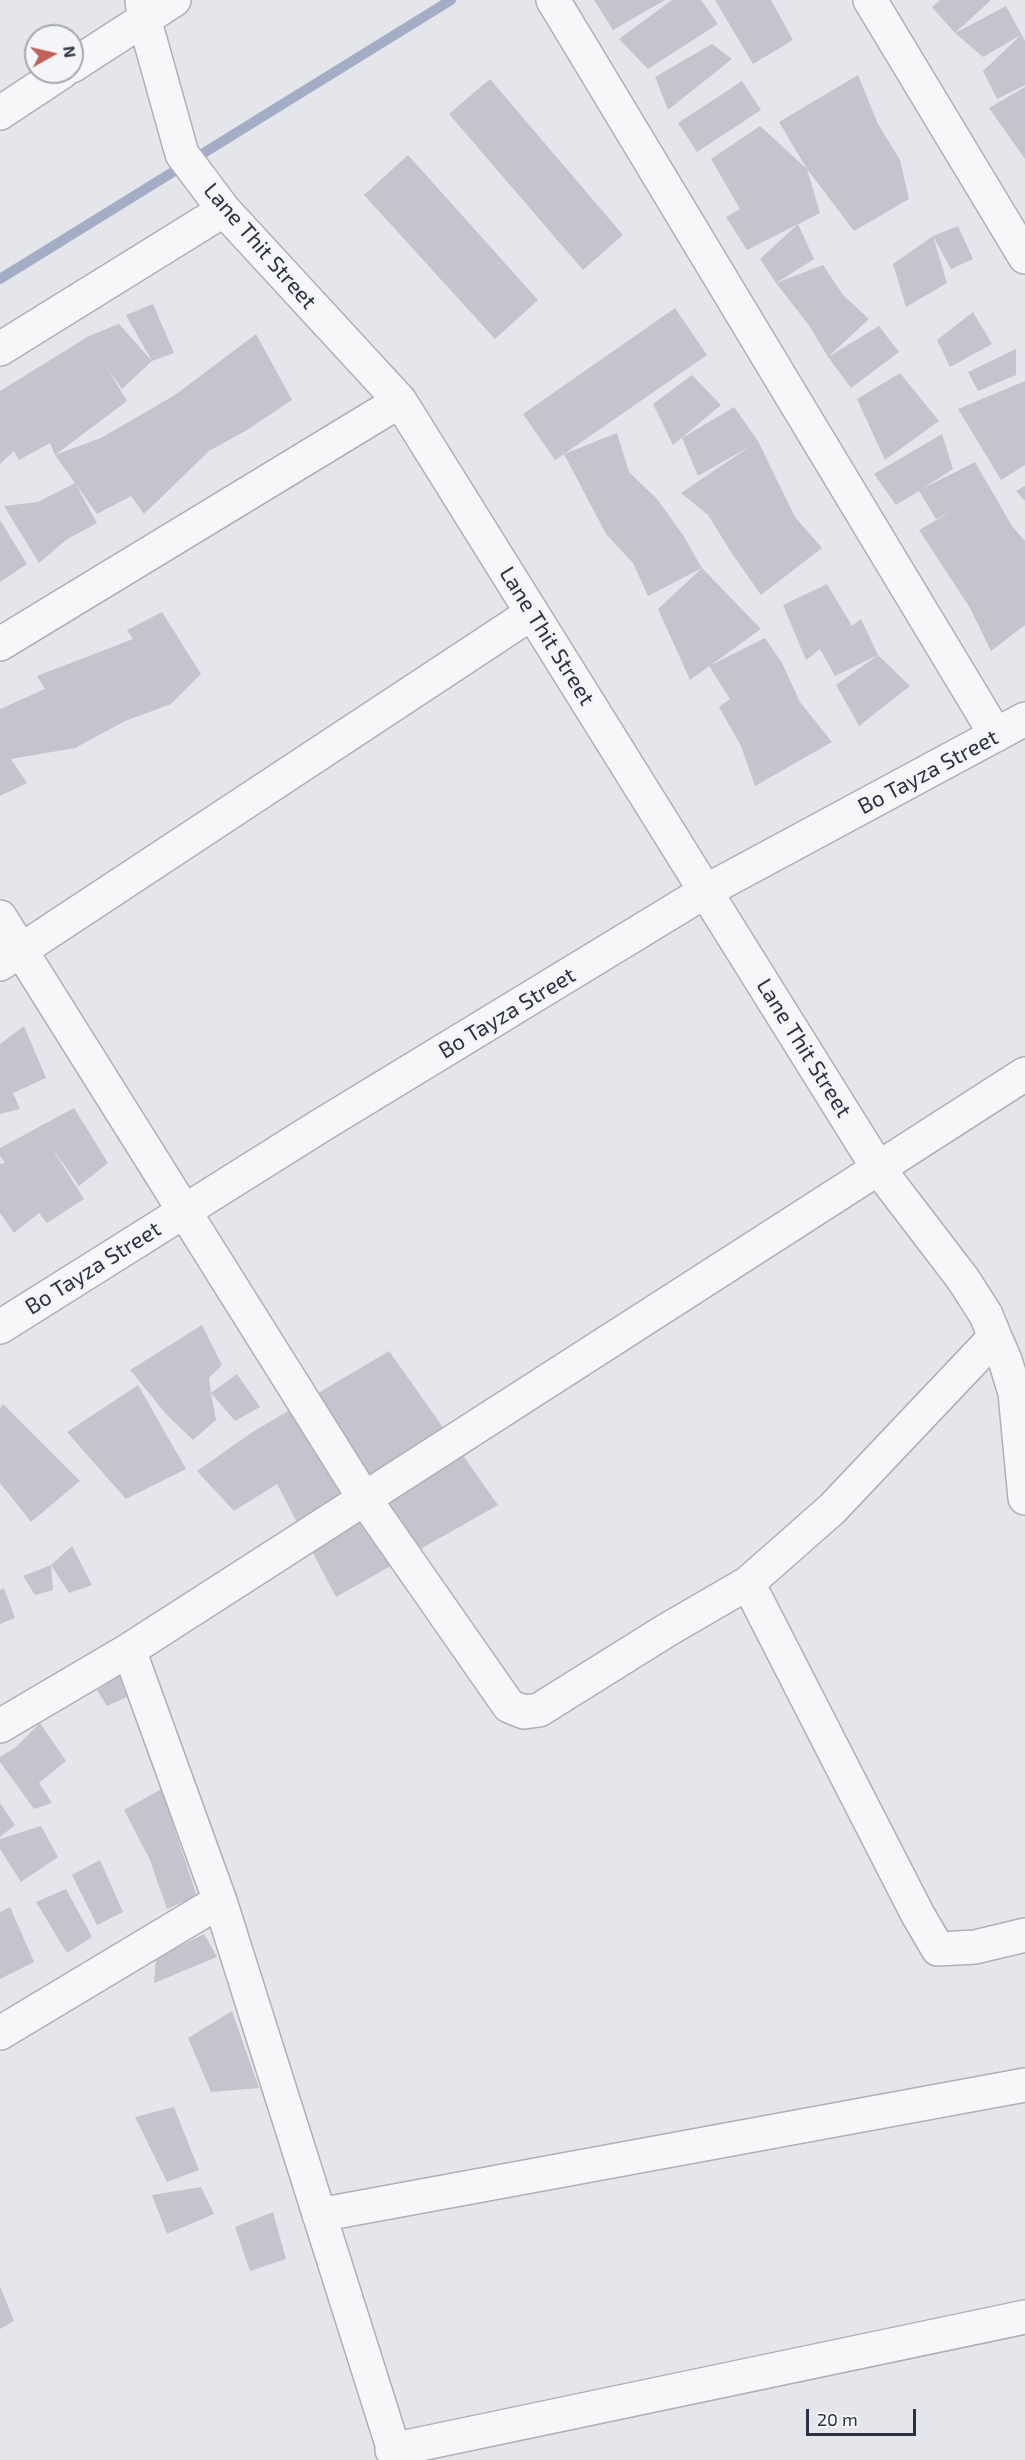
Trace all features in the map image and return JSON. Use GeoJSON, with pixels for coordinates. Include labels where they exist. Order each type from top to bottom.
{"type":"FeatureCollection","features":[{"type":"Feature","properties":{"kind":"street"},"geometry":{"type":"LineString","coordinates":[[84,56],[143,9],[174,0]]}},
{"type":"Feature","properties":{"kind":"street"},"geometry":{"type":"LineString","coordinates":[[553,0],[996,735]]}},
{"type":"Feature","properties":{"kind":"street"},"geometry":{"type":"LineString","coordinates":[[870,0],[1025,257]]}},
{"type":"Feature","properties":{"kind":"street","name":"Lane Thit Street"},"geometry":{"type":"LineString","coordinates":[[143,9],[182,154],[224,210],[400,400],[878,1168],[963,1279],[986,1315],[1005,1360],[1015,1393],[1025,1498]]}},
{"type":"Feature","properties":{"kind":"street"},"geometry":{"type":"LineString","coordinates":[[0,113],[44,84]]}},
{"type":"Feature","properties":{"kind":"street"},"geometry":{"type":"LineString","coordinates":[[0,349],[224,210]]}},
{"type":"Feature","properties":{"kind":"street"},"geometry":{"type":"LineString","coordinates":[[0,644],[400,400]]}},
{"type":"Feature","properties":{"kind":"street"},"geometry":{"type":"LineString","coordinates":[[11,958],[532,613]]}},
{"type":"Feature","properties":{"kind":"street","name":"Bo Tayza Street"},"geometry":{"type":"LineString","coordinates":[[0,1327],[706,891],[1025,719]]}},
{"type":"Feature","properties":{"kind":"street"},"geometry":{"type":"LineString","coordinates":[[0,917],[11,958],[184,1212],[364,1498],[508,1706],[524,1712],[539,1710],[667,1630],[748,1583],[832,1509],[994,1337]]}},
{"type":"Feature","properties":{"kind":"street"},"geometry":{"type":"LineString","coordinates":[[0,1726],[129,1650],[1025,1074]]}},
{"type":"Feature","properties":{"kind":"street"},"geometry":{"type":"LineString","coordinates":[[748,1583],[918,1915],[938,1949],[975,1947],[1025,1935]]}},
{"type":"Feature","properties":{"kind":"street"},"geometry":{"type":"LineString","coordinates":[[129,1650],[220,1900],[394,2455],[1025,2317]]}},
{"type":"Feature","properties":{"kind":"street"},"geometry":{"type":"LineString","coordinates":[[0,2033],[220,1900]]}},
{"type":"Feature","properties":{"kind":"street"},"geometry":{"type":"LineString","coordinates":[[319,2215],[1025,2085]]}},
{"type":"Feature","properties":{"kind":"building"},"geometry":{"type":"Polygon","coordinates":[[[594,0],[665,0],[613,30],[594,0]]]}},
{"type":"Feature","properties":{"kind":"building"},"geometry":{"type":"Polygon","coordinates":[[[672,0],[701,0],[718,24],[648,69],[619,39],[672,0]]]}},
{"type":"Feature","properties":{"kind":"building"},"geometry":{"type":"Polygon","coordinates":[[[715,0],[771,0],[793,40],[753,64],[715,0]]]}},
{"type":"Feature","properties":{"kind":"building"},"geometry":{"type":"Polygon","coordinates":[[[940,0],[991,0],[955,33],[932,7],[940,0]]]}},
{"type":"Feature","properties":{"kind":"building"},"geometry":{"type":"Polygon","coordinates":[[[1006,6],[1025,41],[1025,85],[997,99],[983,71],[1021,35],[983,57],[955,33],[1006,6]]]}},
{"type":"Feature","properties":{"kind":"building"},"geometry":{"type":"Polygon","coordinates":[[[712,44],[732,59],[668,110],[655,77],[712,44]]]}},
{"type":"Feature","properties":{"kind":"building"},"geometry":{"type":"Polygon","coordinates":[[[858,75],[878,124],[900,160],[909,199],[854,231],[807,169],[779,122],[858,75]]]}},
{"type":"Feature","properties":{"kind":"building"},"geometry":{"type":"Polygon","coordinates":[[[490,79],[623,235],[583,270],[449,114],[490,79]]]}},
{"type":"Feature","properties":{"kind":"building"},"geometry":{"type":"Polygon","coordinates":[[[742,81],[761,110],[697,152],[678,123],[742,81]]]}},
{"type":"Feature","properties":{"kind":"building"},"geometry":{"type":"Polygon","coordinates":[[[1025,87],[1025,159],[989,108],[1025,87]]]}},
{"type":"Feature","properties":{"kind":"building"},"geometry":{"type":"Polygon","coordinates":[[[760,126],[807,169],[820,213],[747,250],[726,217],[740,209],[711,159],[760,126]]]}},
{"type":"Feature","properties":{"kind":"building"},"geometry":{"type":"Polygon","coordinates":[[[408,155],[538,300],[495,339],[364,195],[408,155]]]}},
{"type":"Feature","properties":{"kind":"building"},"geometry":{"type":"Polygon","coordinates":[[[798,224],[814,259],[776,283],[760,259],[798,224]]]}},
{"type":"Feature","properties":{"kind":"building"},"geometry":{"type":"Polygon","coordinates":[[[958,226],[973,259],[951,269],[933,236],[958,226]]]}},
{"type":"Feature","properties":{"kind":"building"},"geometry":{"type":"Polygon","coordinates":[[[933,236],[947,283],[906,307],[893,264],[933,236]]]}},
{"type":"Feature","properties":{"kind":"building"},"geometry":{"type":"Polygon","coordinates":[[[823,265],[843,295],[869,319],[828,357],[808,324],[776,283],[823,265]]]}},
{"type":"Feature","properties":{"kind":"building"},"geometry":{"type":"Polygon","coordinates":[[[153,304],[174,353],[152,361],[126,315],[153,304]]]}},
{"type":"Feature","properties":{"kind":"building"},"geometry":{"type":"Polygon","coordinates":[[[675,308],[707,355],[555,460],[523,414],[675,308]]]}},
{"type":"Feature","properties":{"kind":"building"},"geometry":{"type":"Polygon","coordinates":[[[973,312],[992,344],[950,367],[937,340],[973,312]]]}},
{"type":"Feature","properties":{"kind":"building"},"geometry":{"type":"Polygon","coordinates":[[[119,324],[152,361],[122,389],[107,368],[127,401],[55,455],[50,443],[19,460],[14,451],[0,464],[0,391],[89,336],[119,324]]]}},
{"type":"Feature","properties":{"kind":"building"},"geometry":{"type":"Polygon","coordinates":[[[879,326],[899,352],[851,388],[828,357],[879,326]]]}},
{"type":"Feature","properties":{"kind":"building"},"geometry":{"type":"Polygon","coordinates":[[[256,334],[292,400],[247,430],[209,451],[144,514],[131,496],[97,514],[55,455],[101,438],[175,395],[256,334]]]}},
{"type":"Feature","properties":{"kind":"building"},"geometry":{"type":"Polygon","coordinates":[[[1016,349],[1016,375],[978,391],[968,372],[1016,349]]]}},
{"type":"Feature","properties":{"kind":"building"},"geometry":{"type":"Polygon","coordinates":[[[900,373],[939,421],[885,460],[857,399],[900,373]]]}},
{"type":"Feature","properties":{"kind":"building"},"geometry":{"type":"Polygon","coordinates":[[[692,375],[721,405],[673,445],[653,404],[692,375]]]}},
{"type":"Feature","properties":{"kind":"building"},"geometry":{"type":"Polygon","coordinates":[[[1025,381],[1025,465],[1001,480],[958,409],[1025,381]]]}},
{"type":"Feature","properties":{"kind":"building"},"geometry":{"type":"Polygon","coordinates":[[[734,407],[758,441],[795,517],[822,548],[761,595],[708,515],[681,493],[752,445],[698,476],[682,438],[734,407]]]}},
{"type":"Feature","properties":{"kind":"building"},"geometry":{"type":"Polygon","coordinates":[[[617,433],[629,472],[657,499],[683,535],[702,568],[648,596],[633,563],[606,534],[564,454],[617,433]]]}},
{"type":"Feature","properties":{"kind":"building"},"geometry":{"type":"Polygon","coordinates":[[[942,434],[953,469],[922,489],[975,462],[1012,526],[1025,541],[1025,625],[991,651],[970,608],[919,530],[952,511],[936,519],[919,491],[896,505],[874,474],[942,434]]]}},
{"type":"Feature","properties":{"kind":"building"},"geometry":{"type":"Polygon","coordinates":[[[75,483],[97,523],[66,540],[39,563],[4,506],[38,502],[75,483]]]}},
{"type":"Feature","properties":{"kind":"building"},"geometry":{"type":"Polygon","coordinates":[[[1025,486],[1025,501],[1016,491],[1025,486]]]}},
{"type":"Feature","properties":{"kind":"building"},"geometry":{"type":"Polygon","coordinates":[[[0,520],[27,564],[0,582],[0,520]]]}},
{"type":"Feature","properties":{"kind":"building"},"geometry":{"type":"Polygon","coordinates":[[[702,568],[761,629],[690,680],[658,609],[702,568]]]}},
{"type":"Feature","properties":{"kind":"building"},"geometry":{"type":"Polygon","coordinates":[[[827,584],[852,626],[861,619],[878,655],[835,676],[820,649],[806,660],[783,605],[827,584]]]}},
{"type":"Feature","properties":{"kind":"building"},"geometry":{"type":"Polygon","coordinates":[[[162,612],[201,674],[171,704],[125,721],[75,748],[11,759],[27,783],[0,796],[0,709],[45,689],[37,676],[133,639],[127,630],[162,612]]]}},
{"type":"Feature","properties":{"kind":"building"},"geometry":{"type":"Polygon","coordinates":[[[765,638],[782,663],[800,702],[832,742],[755,786],[741,746],[719,707],[730,699],[709,666],[765,638]]]}},
{"type":"Feature","properties":{"kind":"building"},"geometry":{"type":"Polygon","coordinates":[[[878,655],[910,686],[859,726],[836,685],[878,655]]]}},
{"type":"Feature","properties":{"kind":"building"},"geometry":{"type":"Polygon","coordinates":[[[24,1026],[46,1078],[13,1093],[20,1109],[0,1114],[0,1044],[24,1026]]]}},
{"type":"Feature","properties":{"kind":"building"},"geometry":{"type":"Polygon","coordinates":[[[74,1108],[108,1163],[79,1186],[50,1145],[84,1199],[47,1223],[39,1213],[14,1233],[0,1213],[0,1164],[5,1163],[0,1156],[0,1148],[74,1108]]]}},
{"type":"Feature","properties":{"kind":"building"},"geometry":{"type":"Polygon","coordinates":[[[202,1325],[222,1365],[209,1378],[216,1420],[193,1440],[167,1415],[130,1370],[202,1325]]]}},
{"type":"Feature","properties":{"kind":"building"},"geometry":{"type":"Polygon","coordinates":[[[389,1351],[498,1505],[336,1597],[277,1484],[234,1511],[197,1471],[251,1433],[389,1351]]]}},
{"type":"Feature","properties":{"kind":"building"},"geometry":{"type":"Polygon","coordinates":[[[237,1374],[260,1407],[235,1421],[211,1393],[237,1374]]]}},
{"type":"Feature","properties":{"kind":"building"},"geometry":{"type":"Polygon","coordinates":[[[138,1385],[186,1469],[126,1499],[67,1432],[138,1385]]]}},
{"type":"Feature","properties":{"kind":"building"},"geometry":{"type":"Polygon","coordinates":[[[3,1404],[80,1481],[31,1522],[0,1483],[0,1409],[3,1404]]]}},
{"type":"Feature","properties":{"kind":"building"},"geometry":{"type":"Polygon","coordinates":[[[72,1546],[92,1585],[69,1593],[51,1565],[72,1546]]]}},
{"type":"Feature","properties":{"kind":"building"},"geometry":{"type":"Polygon","coordinates":[[[51,1565],[53,1590],[35,1595],[23,1576],[51,1565]]]}},
{"type":"Feature","properties":{"kind":"building"},"geometry":{"type":"Polygon","coordinates":[[[4,1588],[15,1618],[0,1624],[0,1590],[4,1588]]]}},
{"type":"Feature","properties":{"kind":"building"},"geometry":{"type":"Polygon","coordinates":[[[119,1676],[127,1697],[107,1706],[97,1690],[119,1676]]]}},
{"type":"Feature","properties":{"kind":"building"},"geometry":{"type":"Polygon","coordinates":[[[40,1723],[66,1761],[39,1783],[52,1803],[34,1809],[0,1762],[0,1757],[16,1747],[40,1723]]]}},
{"type":"Feature","properties":{"kind":"building"},"geometry":{"type":"Polygon","coordinates":[[[165,1787],[172,1822],[197,1896],[167,1909],[150,1860],[124,1810],[165,1787]]]}},
{"type":"Feature","properties":{"kind":"building"},"geometry":{"type":"Polygon","coordinates":[[[0,1803],[15,1825],[0,1837],[0,1803]]]}},
{"type":"Feature","properties":{"kind":"building"},"geometry":{"type":"Polygon","coordinates":[[[41,1826],[58,1857],[21,1882],[0,1849],[0,1839],[41,1826]]]}},
{"type":"Feature","properties":{"kind":"building"},"geometry":{"type":"Polygon","coordinates":[[[100,1860],[123,1912],[97,1925],[72,1875],[100,1860]]]}},
{"type":"Feature","properties":{"kind":"building"},"geometry":{"type":"Polygon","coordinates":[[[66,1889],[92,1937],[67,1953],[36,1902],[66,1889]]]}},
{"type":"Feature","properties":{"kind":"building"},"geometry":{"type":"Polygon","coordinates":[[[10,1907],[34,1962],[0,1979],[0,1912],[10,1907]]]}},
{"type":"Feature","properties":{"kind":"building"},"geometry":{"type":"Polygon","coordinates":[[[204,1934],[217,1957],[154,1983],[156,1958],[204,1934]]]}},
{"type":"Feature","properties":{"kind":"building"},"geometry":{"type":"Polygon","coordinates":[[[232,2011],[259,2088],[211,2092],[188,2038],[232,2011]]]}},
{"type":"Feature","properties":{"kind":"building"},"geometry":{"type":"Polygon","coordinates":[[[174,2107],[199,2170],[167,2182],[135,2117],[174,2107]]]}},
{"type":"Feature","properties":{"kind":"building"},"geometry":{"type":"Polygon","coordinates":[[[201,2187],[214,2214],[167,2234],[152,2195],[201,2187]]]}},
{"type":"Feature","properties":{"kind":"building"},"geometry":{"type":"Polygon","coordinates":[[[273,2212],[286,2259],[250,2271],[235,2227],[273,2212]]]}},
{"type":"Feature","properties":{"kind":"building"},"geometry":{"type":"Polygon","coordinates":[[[0,2286],[14,2321],[0,2329],[0,2286]]]}},
{"type":"Feature","properties":{"kind":"waterway"},"geometry":{"type":"LineString","coordinates":[[0,279],[451,0]]}}]}
